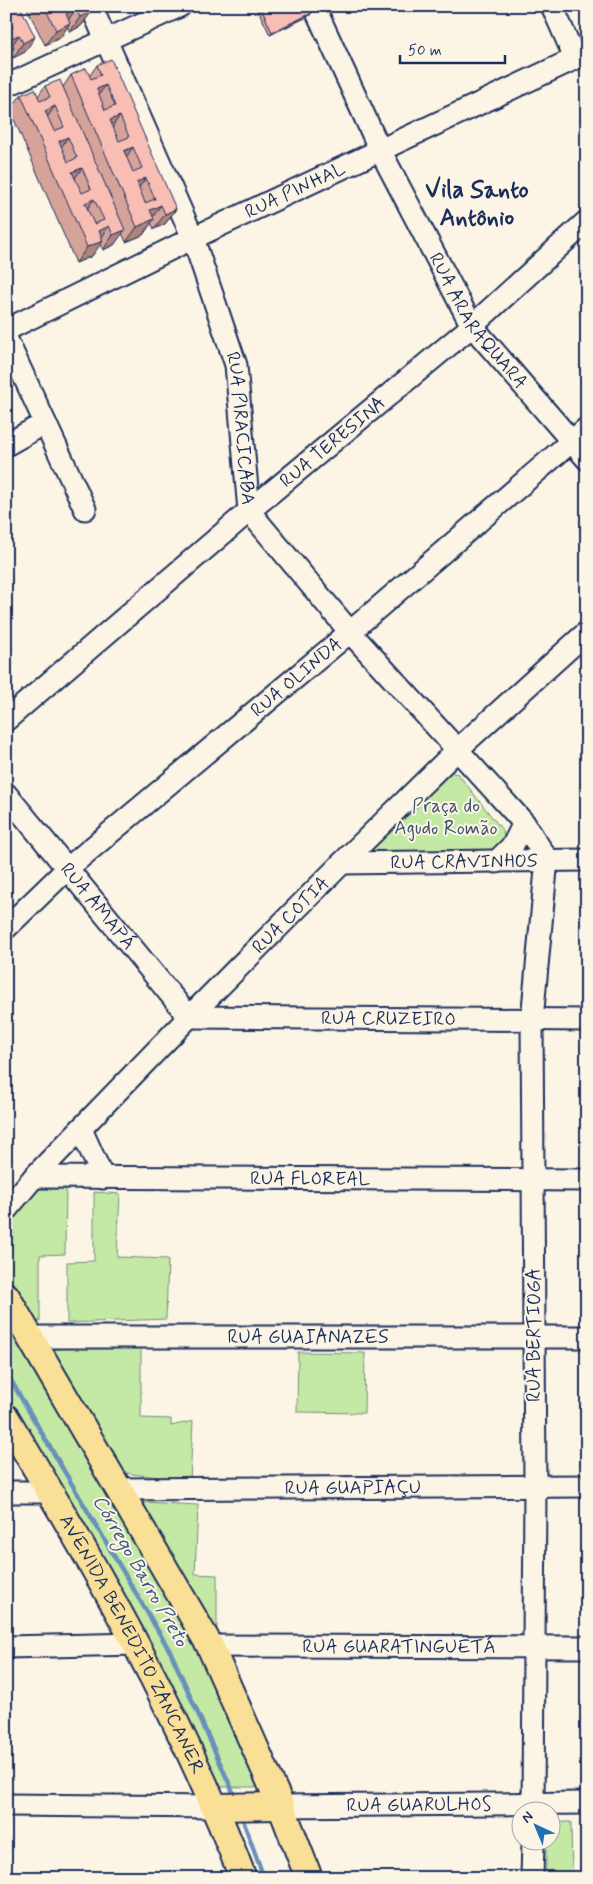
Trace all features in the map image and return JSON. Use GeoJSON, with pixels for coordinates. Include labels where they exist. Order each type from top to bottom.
{"type":"FeatureCollection","features":[{"type":"Feature","properties":{"kind":"main road"},"geometry":{"type":"LineString","coordinates":[[6,1296],[210,1646],[281,1806],[309,1878]]}},
{"type":"Feature","properties":{"kind":"main road","name":"AVENIDA BENEDITO ZANCANER"},"geometry":{"type":"LineString","coordinates":[[6,1418],[138,1644],[216,1807],[243,1878]]}},
{"type":"Feature","properties":{"kind":"main road"},"geometry":{"type":"LineString","coordinates":[[216,1807],[281,1806]]}},
{"type":"Feature","properties":{"kind":"street","name":"RUA PIRACICABA"},"geometry":{"type":"LineString","coordinates":[[90,6],[107,40],[193,238],[236,365],[249,512],[350,632],[524,823],[547,859]]}},
{"type":"Feature","properties":{"kind":"street"},"geometry":{"type":"LineString","coordinates":[[6,86],[180,6]]}},
{"type":"Feature","properties":{"kind":"street"},"geometry":{"type":"LineString","coordinates":[[552,6],[581,55]]}},
{"type":"Feature","properties":{"kind":"street","name":"RUA ARARAQUARA"},"geometry":{"type":"LineString","coordinates":[[320,8],[380,150],[472,326],[579,435],[587,459]]}},
{"type":"Feature","properties":{"kind":"street","name":"RUA PINHAL"},"geometry":{"type":"LineString","coordinates":[[6,330],[193,238],[581,55]]}},
{"type":"Feature","properties":{"kind":"street","name":"RUA TERESINA"},"geometry":{"type":"LineString","coordinates":[[6,720],[249,512],[472,326],[587,221]]}},
{"type":"Feature","properties":{"kind":"street"},"geometry":{"type":"LineString","coordinates":[[6,338],[85,509]]}},
{"type":"Feature","properties":{"kind":"street"},"geometry":{"type":"LineString","coordinates":[[6,445],[45,423]]}},
{"type":"Feature","properties":{"kind":"street","name":"RUA OLINDA"},"geometry":{"type":"LineString","coordinates":[[6,928],[68,868],[350,632],[579,435]]}},
{"type":"Feature","properties":{"kind":"street","name":"RUA COTIA"},"geometry":{"type":"LineString","coordinates":[[6,1210],[34,1177],[342,863],[458,749],[587,632]]}},
{"type":"Feature","properties":{"kind":"street","name":"RUA AMAPÁ"},"geometry":{"type":"LineString","coordinates":[[6,794],[189,1017]]}},
{"type":"Feature","properties":{"kind":"street"},"geometry":{"type":"LineString","coordinates":[[496,862],[513,844],[524,823]]}},
{"type":"Feature","properties":{"kind":"street","name":"RUA BERTIOGA"},"geometry":{"type":"LineString","coordinates":[[534,1802],[535,1486],[532,1020],[547,859]]}},
{"type":"Feature","properties":{"kind":"street","name":"RUA CRAVINHOS"},"geometry":{"type":"LineString","coordinates":[[342,863],[587,860]]}},
{"type":"Feature","properties":{"kind":"street","name":"RUA CRUZEIRO"},"geometry":{"type":"LineString","coordinates":[[189,1017],[587,1020]]}},
{"type":"Feature","properties":{"kind":"street"},"geometry":{"type":"LineString","coordinates":[[81,1129],[103,1178]]}},
{"type":"Feature","properties":{"kind":"street","name":"RUA FLOREAL"},"geometry":{"type":"LineString","coordinates":[[34,1177],[587,1180]]}},
{"type":"Feature","properties":{"kind":"street","name":"RUA GUAIANAZES"},"geometry":{"type":"LineString","coordinates":[[29,1336],[587,1337]]}},
{"type":"Feature","properties":{"kind":"street","name":"RUA GUAPIAÇU"},"geometry":{"type":"LineString","coordinates":[[119,1488],[587,1486]]}},
{"type":"Feature","properties":{"kind":"street"},"geometry":{"type":"LineString","coordinates":[[6,1492],[50,1492]]}},
{"type":"Feature","properties":{"kind":"street"},"geometry":{"type":"LineString","coordinates":[[6,1647],[138,1644]]}},
{"type":"Feature","properties":{"kind":"street","name":"RUA GUARATINGUETÁ"},"geometry":{"type":"LineString","coordinates":[[210,1646],[587,1647]]}},
{"type":"Feature","properties":{"kind":"street","name":"RUA GUARULHOS"},"geometry":{"type":"LineString","coordinates":[[560,1805],[587,1803]]}},
{"type":"Feature","properties":{"kind":"street"},"geometry":{"type":"LineString","coordinates":[[6,1804],[216,1807]]}},
{"type":"Feature","properties":{"kind":"street","name":"RUA GUARULHOS"},"geometry":{"type":"LineString","coordinates":[[281,1806],[510,1807]]}},
{"type":"Feature","properties":{"kind":"street"},"geometry":{"type":"LineString","coordinates":[[532,1878],[533,1852]]}},
{"type":"Feature","properties":{"kind":"green space","name":"Praça do Agudo Romão"},"geometry":{"type":"Polygon","coordinates":[[[450,772],[458,774],[503,831],[503,842],[500,845],[495,849],[374,857],[367,853],[440,773],[450,772]]]}},
{"type":"Feature","properties":{"kind":"green space"},"geometry":{"type":"Polygon","coordinates":[[[66,1185],[65,1254],[40,1255],[40,1322],[28,1318],[6,1279],[6,1227],[41,1186],[66,1185]]]}},
{"type":"Feature","properties":{"kind":"green space"},"geometry":{"type":"Polygon","coordinates":[[[94,1192],[120,1194],[117,1257],[168,1259],[166,1319],[67,1323],[67,1262],[94,1261],[94,1192]]]}},
{"type":"Feature","properties":{"kind":"green space"},"geometry":{"type":"Polygon","coordinates":[[[6,1316],[217,1678],[260,1787],[219,1787],[143,1629],[44,1458],[6,1399],[6,1316]]]}},
{"type":"Feature","properties":{"kind":"green space"},"geometry":{"type":"Polygon","coordinates":[[[141,1345],[141,1418],[171,1419],[171,1426],[193,1421],[190,1481],[124,1473],[52,1361],[55,1349],[141,1345]]]}},
{"type":"Feature","properties":{"kind":"green space"},"geometry":{"type":"Polygon","coordinates":[[[298,1352],[365,1353],[364,1413],[297,1412],[298,1352]]]}},
{"type":"Feature","properties":{"kind":"green space"},"geometry":{"type":"Polygon","coordinates":[[[142,1502],[198,1505],[195,1574],[217,1575],[217,1637],[142,1502]]]}},
{"type":"Feature","properties":{"kind":"green space"},"geometry":{"type":"Polygon","coordinates":[[[560,1822],[571,1822],[572,1878],[546,1878],[546,1852],[560,1852],[560,1822]]]}},
{"type":"Feature","properties":{"kind":"building"},"geometry":{"type":"Polygon","coordinates":[[[6,6],[20,6],[35,37],[23,43],[19,35],[9,39],[14,48],[6,52],[6,31],[13,28],[6,14],[6,6]]]}},
{"type":"Feature","properties":{"kind":"building"},"geometry":{"type":"Polygon","coordinates":[[[44,6],[89,6],[92,11],[80,17],[76,8],[66,14],[70,23],[56,30],[44,6]]]}},
{"type":"Feature","properties":{"kind":"building"},"geometry":{"type":"Polygon","coordinates":[[[260,6],[308,6],[312,13],[272,32],[260,6]]]}},
{"type":"Feature","properties":{"kind":"building"},"geometry":{"type":"Polygon","coordinates":[[[111,59],[176,209],[165,214],[161,205],[150,210],[154,219],[137,227],[71,75],[86,68],[91,79],[101,75],[97,65],[111,59]],[[106,85],[97,89],[105,110],[115,106],[106,85]],[[120,116],[110,120],[119,141],[129,137],[120,116]],[[133,147],[124,151],[133,172],[142,168],[133,147]],[[146,178],[137,182],[145,203],[155,199],[146,178]]]}},
{"type":"Feature","properties":{"kind":"building"},"geometry":{"type":"Polygon","coordinates":[[[60,80],[125,230],[113,235],[109,226],[99,231],[103,241],[87,247],[21,95],[35,89],[40,101],[50,97],[45,86],[60,80]],[[55,106],[45,111],[54,131],[64,127],[55,106]],[[68,137],[59,141],[68,162],[77,158],[68,137]],[[82,168],[72,172],[82,193],[91,189],[82,168]],[[94,199],[85,203],[94,224],[104,220],[94,199]]]}},
{"type":"Feature","properties":{"kind":"waterway","name":"Córrego Barro Preto"},"geometry":{"type":"LineString","coordinates":[[6,1372],[171,1653],[233,1792]]}},
{"type":"Feature","properties":{"kind":"waterway","name":"Córrego Barro Preto"},"geometry":{"type":"LineString","coordinates":[[244,1823],[264,1878]]}},
{"type":"Feature","properties":{"kind":"district","name":"Vila Santo Antônio"},"geometry":{"type":"Point","coordinates":[477,204]}}]}
